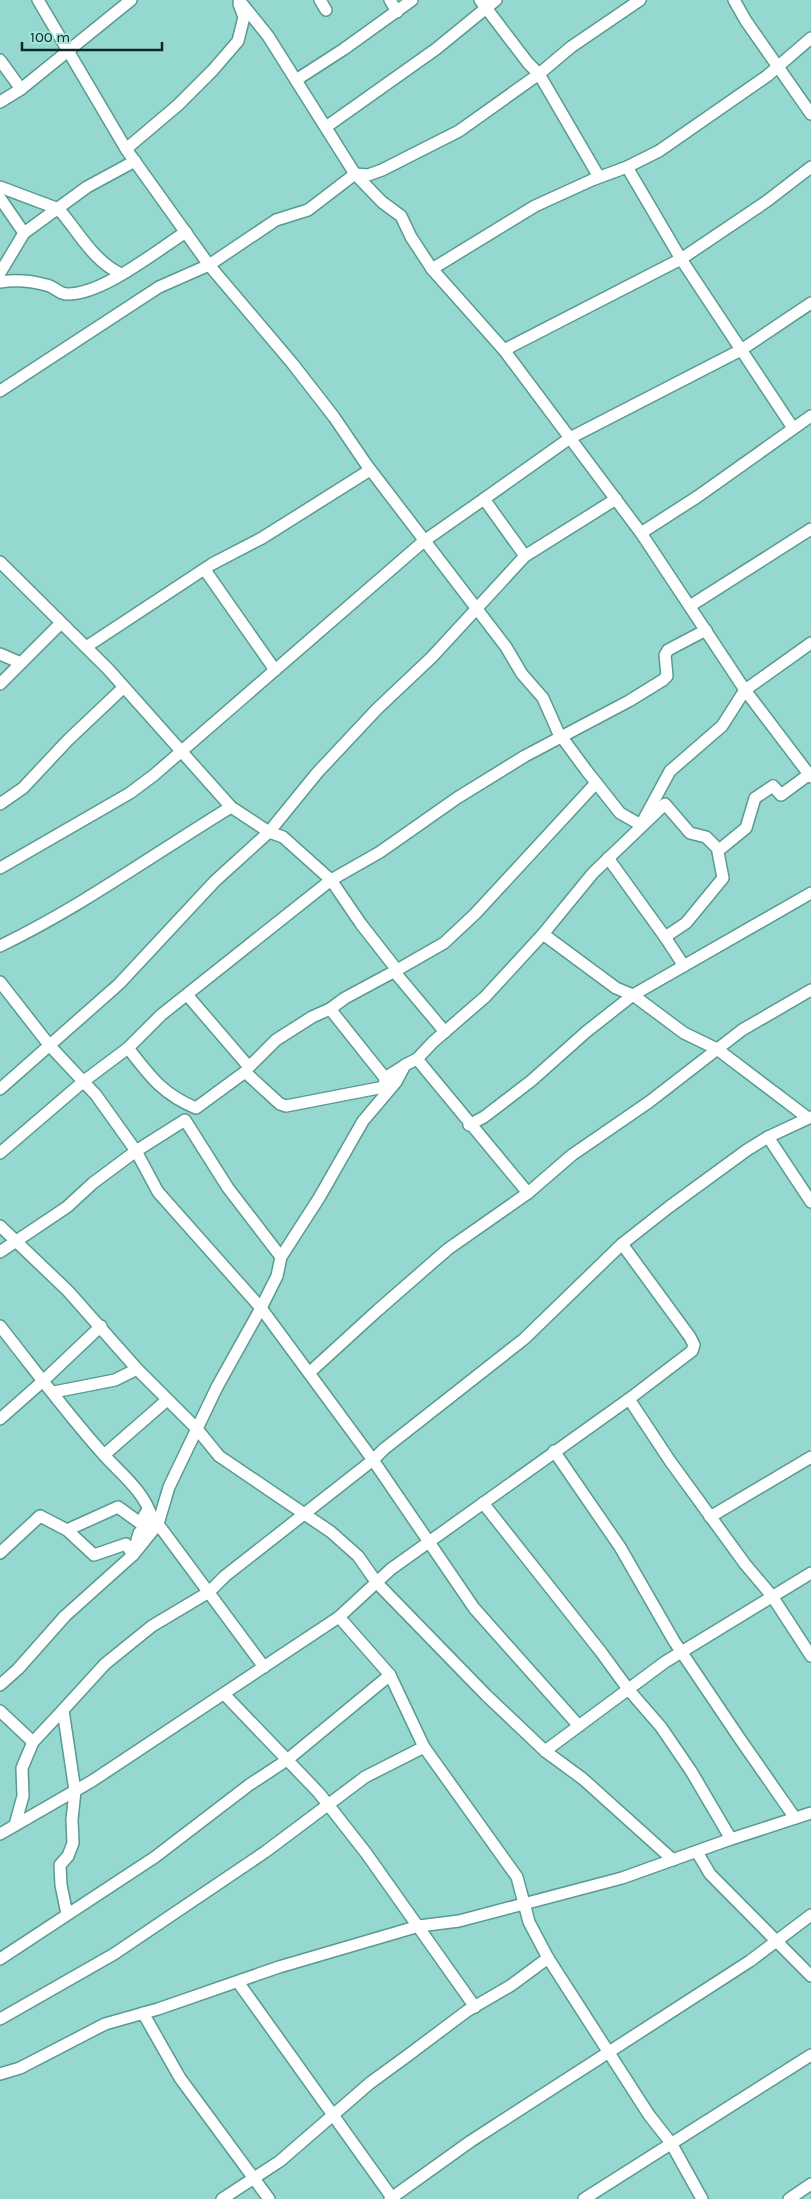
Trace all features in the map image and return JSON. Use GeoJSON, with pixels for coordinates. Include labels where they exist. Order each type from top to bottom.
{"type":"FeatureCollection","features":[{"type":"Feature","properties":{"kind":"street"},"geometry":{"type":"LineString","coordinates":[[38,0],[126,148],[209,265],[334,416],[370,470],[506,647],[522,674],[543,698],[562,737],[596,783],[620,814],[641,825]]}},
{"type":"Feature","properties":{"kind":"street"},"geometry":{"type":"LineString","coordinates":[[126,148],[178,104],[213,70],[238,41],[244,17],[238,0]]}},
{"type":"Feature","properties":{"kind":"street"},"geometry":{"type":"LineString","coordinates":[[238,0],[268,36],[355,174],[382,202],[401,216],[411,237],[432,269],[504,350],[641,533],[745,690],[810,775],[781,796],[773,786],[756,798],[746,828],[719,850]]}},
{"type":"Feature","properties":{"kind":"street"},"geometry":{"type":"LineString","coordinates":[[390,0],[396,12]]}},
{"type":"Feature","properties":{"kind":"street"},"geometry":{"type":"LineString","coordinates":[[296,80],[412,0]]}},
{"type":"Feature","properties":{"kind":"street"},"geometry":{"type":"LineString","coordinates":[[326,127],[436,49],[484,4],[496,0]]}},
{"type":"Feature","properties":{"kind":"street"},"geometry":{"type":"LineString","coordinates":[[0,391],[159,287],[209,265],[276,220],[308,210],[355,174],[368,175],[375,173],[438,143],[539,74],[571,47],[640,0]]}},
{"type":"Feature","properties":{"kind":"street"},"geometry":{"type":"LineString","coordinates":[[734,0],[746,21],[811,114]]}},
{"type":"Feature","properties":{"kind":"street"},"geometry":{"type":"LineString","coordinates":[[0,102],[21,89],[129,1]]}},
{"type":"Feature","properties":{"kind":"street"},"geometry":{"type":"LineString","coordinates":[[484,4],[528,63],[539,74],[599,177]]}},
{"type":"Feature","properties":{"kind":"street"},"geometry":{"type":"LineString","coordinates":[[432,269],[535,206],[599,177],[627,167],[659,151],[683,136],[777,66],[811,38]]}},
{"type":"Feature","properties":{"kind":"street"},"geometry":{"type":"LineString","coordinates":[[0,60],[21,89]]}},
{"type":"Feature","properties":{"kind":"street"},"geometry":{"type":"LineString","coordinates":[[0,273],[24,233],[87,187],[135,161]]}},
{"type":"Feature","properties":{"kind":"street"},"geometry":{"type":"LineString","coordinates":[[627,167],[681,259],[794,428]]}},
{"type":"Feature","properties":{"kind":"street"},"geometry":{"type":"LineString","coordinates":[[504,350],[681,259],[767,201],[811,167]]}},
{"type":"Feature","properties":{"kind":"street"},"geometry":{"type":"LineString","coordinates":[[0,187],[56,208],[96,257],[108,268],[121,274]]}},
{"type":"Feature","properties":{"kind":"street"},"geometry":{"type":"LineString","coordinates":[[0,198],[24,233]]}},
{"type":"Feature","properties":{"kind":"street"},"geometry":{"type":"LineString","coordinates":[[0,282],[12,281],[48,285],[62,294],[77,294],[92,290],[121,274],[186,232]]}},
{"type":"Feature","properties":{"kind":"street"},"geometry":{"type":"LineString","coordinates":[[0,868],[130,793],[182,752],[424,541],[570,438],[741,350],[811,303]]}},
{"type":"Feature","properties":{"kind":"street"},"geometry":{"type":"LineString","coordinates":[[641,533],[697,497],[811,416]]}},
{"type":"Feature","properties":{"kind":"street"},"geometry":{"type":"LineString","coordinates":[[86,648],[205,570],[262,538],[370,470]]}},
{"type":"Feature","properties":{"kind":"street"},"geometry":{"type":"LineString","coordinates":[[0,1089],[118,984],[215,881],[269,832],[317,773],[377,709],[477,611],[526,556],[616,499]]}},
{"type":"Feature","properties":{"kind":"street"},"geometry":{"type":"LineString","coordinates":[[484,500],[526,556]]}},
{"type":"Feature","properties":{"kind":"street"},"geometry":{"type":"LineString","coordinates":[[690,606],[811,529]]}},
{"type":"Feature","properties":{"kind":"street"},"geometry":{"type":"LineString","coordinates":[[0,562],[124,687],[231,806],[269,832],[283,837],[331,880],[361,924],[397,970],[398,976],[445,1032]]}},
{"type":"Feature","properties":{"kind":"street"},"geometry":{"type":"LineString","coordinates":[[205,570],[275,670]]}},
{"type":"Feature","properties":{"kind":"street"},"geometry":{"type":"LineString","coordinates":[[0,684],[61,623]]}},
{"type":"Feature","properties":{"kind":"street"},"geometry":{"type":"LineString","coordinates":[[0,1153],[84,1081],[128,1048],[161,1015],[188,996],[331,880],[380,852],[458,798],[544,744],[562,737],[663,680],[667,676],[665,655],[668,650],[706,630]]}},
{"type":"Feature","properties":{"kind":"street"},"geometry":{"type":"LineString","coordinates":[[641,825],[670,771],[722,726],[745,690],[811,643]]}},
{"type":"Feature","properties":{"kind":"street"},"geometry":{"type":"LineString","coordinates":[[0,654],[21,663]]}},
{"type":"Feature","properties":{"kind":"street"},"geometry":{"type":"LineString","coordinates":[[0,804],[23,788],[62,746],[124,687]]}},
{"type":"Feature","properties":{"kind":"street"},"geometry":{"type":"LineString","coordinates":[[196,1108],[249,1067],[276,1040],[312,1017],[444,942],[475,914],[596,783]]}},
{"type":"Feature","properties":{"kind":"street"},"geometry":{"type":"LineString","coordinates":[[385,1078],[417,1059],[485,997],[543,934],[593,873],[665,804],[690,833],[706,837],[719,850],[723,878],[686,923],[666,937]]}},
{"type":"Feature","properties":{"kind":"street"},"geometry":{"type":"LineString","coordinates":[[0,946],[112,884],[231,806]]}},
{"type":"Feature","properties":{"kind":"street"},"geometry":{"type":"LineString","coordinates":[[608,858],[666,937],[684,966]]}},
{"type":"Feature","properties":{"kind":"street"},"geometry":{"type":"LineString","coordinates":[[469,1125],[484,1117],[531,1081],[586,1032],[633,995],[811,893]]}},
{"type":"Feature","properties":{"kind":"street"},"geometry":{"type":"LineString","coordinates":[[15,1825],[23,1796],[22,1768],[33,1742],[105,1664],[152,1626],[209,1592],[225,1576],[306,1515],[384,1449],[524,1339],[622,1244],[747,1150],[768,1137],[810,1118],[717,1049],[684,1033],[633,995],[616,988],[543,934]]}},
{"type":"Feature","properties":{"kind":"street"},"geometry":{"type":"LineString","coordinates":[[0,982],[50,1046],[84,1081],[136,1152],[158,1192],[262,1308],[431,1542],[474,1608],[579,1726]]}},
{"type":"Feature","properties":{"kind":"street"},"geometry":{"type":"LineString","coordinates":[[309,1372],[448,1249],[528,1194],[572,1155],[649,1102],[742,1030],[811,990]]}},
{"type":"Feature","properties":{"kind":"street"},"geometry":{"type":"LineString","coordinates":[[188,996],[249,1067]]}},
{"type":"Feature","properties":{"kind":"street"},"geometry":{"type":"LineString","coordinates":[[196,1108],[245,1072],[280,1104],[286,1106],[384,1087],[385,1078],[330,1008]]}},
{"type":"Feature","properties":{"kind":"street"},"geometry":{"type":"LineString","coordinates":[[128,1048],[157,1085],[182,1102],[196,1108]]}},
{"type":"Feature","properties":{"kind":"street"},"geometry":{"type":"LineString","coordinates":[[417,1059],[469,1125],[528,1194]]}},
{"type":"Feature","properties":{"kind":"street"},"geometry":{"type":"LineString","coordinates":[[0,1685],[18,1669],[65,1616],[133,1555],[158,1524],[169,1487],[217,1387],[262,1308],[277,1276],[281,1257],[319,1198],[363,1121],[396,1082],[405,1065]]}},
{"type":"Feature","properties":{"kind":"street"},"geometry":{"type":"LineString","coordinates":[[0,1252],[67,1207],[94,1183],[136,1152],[185,1120],[233,1195],[281,1257]]}},
{"type":"Feature","properties":{"kind":"street"},"geometry":{"type":"LineString","coordinates":[[768,1137],[811,1202]]}},
{"type":"Feature","properties":{"kind":"street"},"geometry":{"type":"LineString","coordinates":[[0,1226],[68,1291],[137,1369],[197,1429],[219,1456],[331,1532],[358,1556],[377,1583],[486,1695],[545,1751],[583,1779],[673,1860]]}},
{"type":"Feature","properties":{"kind":"street"},"geometry":{"type":"LineString","coordinates":[[0,1834],[75,1791],[339,1617],[391,1569],[629,1399],[692,1351],[694,1345],[622,1244]]}},
{"type":"Feature","properties":{"kind":"street"},"geometry":{"type":"LineString","coordinates":[[0,1326],[104,1455],[137,1488],[149,1508],[152,1518],[139,1533],[133,1555]]}},
{"type":"Feature","properties":{"kind":"street"},"geometry":{"type":"LineString","coordinates":[[0,1419],[44,1381],[100,1326]]}},
{"type":"Feature","properties":{"kind":"street"},"geometry":{"type":"LineString","coordinates":[[54,1392],[115,1380],[137,1369]]}},
{"type":"Feature","properties":{"kind":"street"},"geometry":{"type":"LineString","coordinates":[[629,1399],[710,1517],[772,1596],[811,1656]]}},
{"type":"Feature","properties":{"kind":"street"},"geometry":{"type":"LineString","coordinates":[[104,1455],[167,1400]]}},
{"type":"Feature","properties":{"kind":"street"},"geometry":{"type":"LineString","coordinates":[[554,1451],[620,1547],[682,1652],[795,1818]]}},
{"type":"Feature","properties":{"kind":"street"},"geometry":{"type":"LineString","coordinates":[[710,1517],[811,1457]]}},
{"type":"Feature","properties":{"kind":"street"},"geometry":{"type":"LineString","coordinates":[[483,1503],[628,1689],[662,1727],[731,1838]]}},
{"type":"Feature","properties":{"kind":"street"},"geometry":{"type":"LineString","coordinates":[[67,1530],[118,1507],[140,1523],[149,1508]]}},
{"type":"Feature","properties":{"kind":"street"},"geometry":{"type":"LineString","coordinates":[[0,1552],[40,1516],[67,1530],[94,1554],[126,1544],[133,1555]]}},
{"type":"Feature","properties":{"kind":"street"},"geometry":{"type":"LineString","coordinates":[[158,1524],[264,1667]]}},
{"type":"Feature","properties":{"kind":"street"},"geometry":{"type":"LineString","coordinates":[[545,1751],[628,1689],[682,1652],[811,1573]]}},
{"type":"Feature","properties":{"kind":"street"},"geometry":{"type":"LineString","coordinates":[[339,1617],[390,1675],[424,1747],[517,1877],[529,1922],[548,1958],[649,2115],[671,2143],[702,2199]]}},
{"type":"Feature","properties":{"kind":"street"},"geometry":{"type":"LineString","coordinates":[[0,1959],[155,1857],[249,1785],[287,1760],[390,1675]]}},
{"type":"Feature","properties":{"kind":"street"},"geometry":{"type":"LineString","coordinates":[[224,1694],[328,1805],[419,1926],[475,2007]]}},
{"type":"Feature","properties":{"kind":"street"},"geometry":{"type":"LineString","coordinates":[[64,1710],[75,1791],[72,1843],[68,1856],[60,1865],[61,1885],[67,1914]]}},
{"type":"Feature","properties":{"kind":"street"},"geometry":{"type":"LineString","coordinates":[[0,1711],[33,1742]]}},
{"type":"Feature","properties":{"kind":"street"},"geometry":{"type":"LineString","coordinates":[[0,2018],[114,1954],[265,1852],[365,1777],[424,1747]]}},
{"type":"Feature","properties":{"kind":"street"},"geometry":{"type":"LineString","coordinates":[[0,2074],[20,2068],[105,2024],[279,1967],[419,1926],[459,1920],[622,1878],[731,1838],[776,1826],[811,1813]]}},
{"type":"Feature","properties":{"kind":"street"},"geometry":{"type":"LineString","coordinates":[[697,1852],[710,1874],[811,1976]]}},
{"type":"Feature","properties":{"kind":"street"},"geometry":{"type":"LineString","coordinates":[[238,1982],[392,2199],[471,2141],[750,1961],[811,1915]]}},
{"type":"Feature","properties":{"kind":"street"},"geometry":{"type":"LineString","coordinates":[[222,2199],[280,2160],[370,2083],[475,2007],[510,1986],[548,1958]]}},
{"type":"Feature","properties":{"kind":"street"},"geometry":{"type":"LineString","coordinates":[[143,2013],[180,2078],[269,2199]]}},
{"type":"Feature","properties":{"kind":"street"},"geometry":{"type":"LineString","coordinates":[[584,2199],[811,2055]]}},
{"type":"Feature","properties":{"kind":"street"},"geometry":{"type":"LineString","coordinates":[[789,2199],[811,2184]]}}]}
